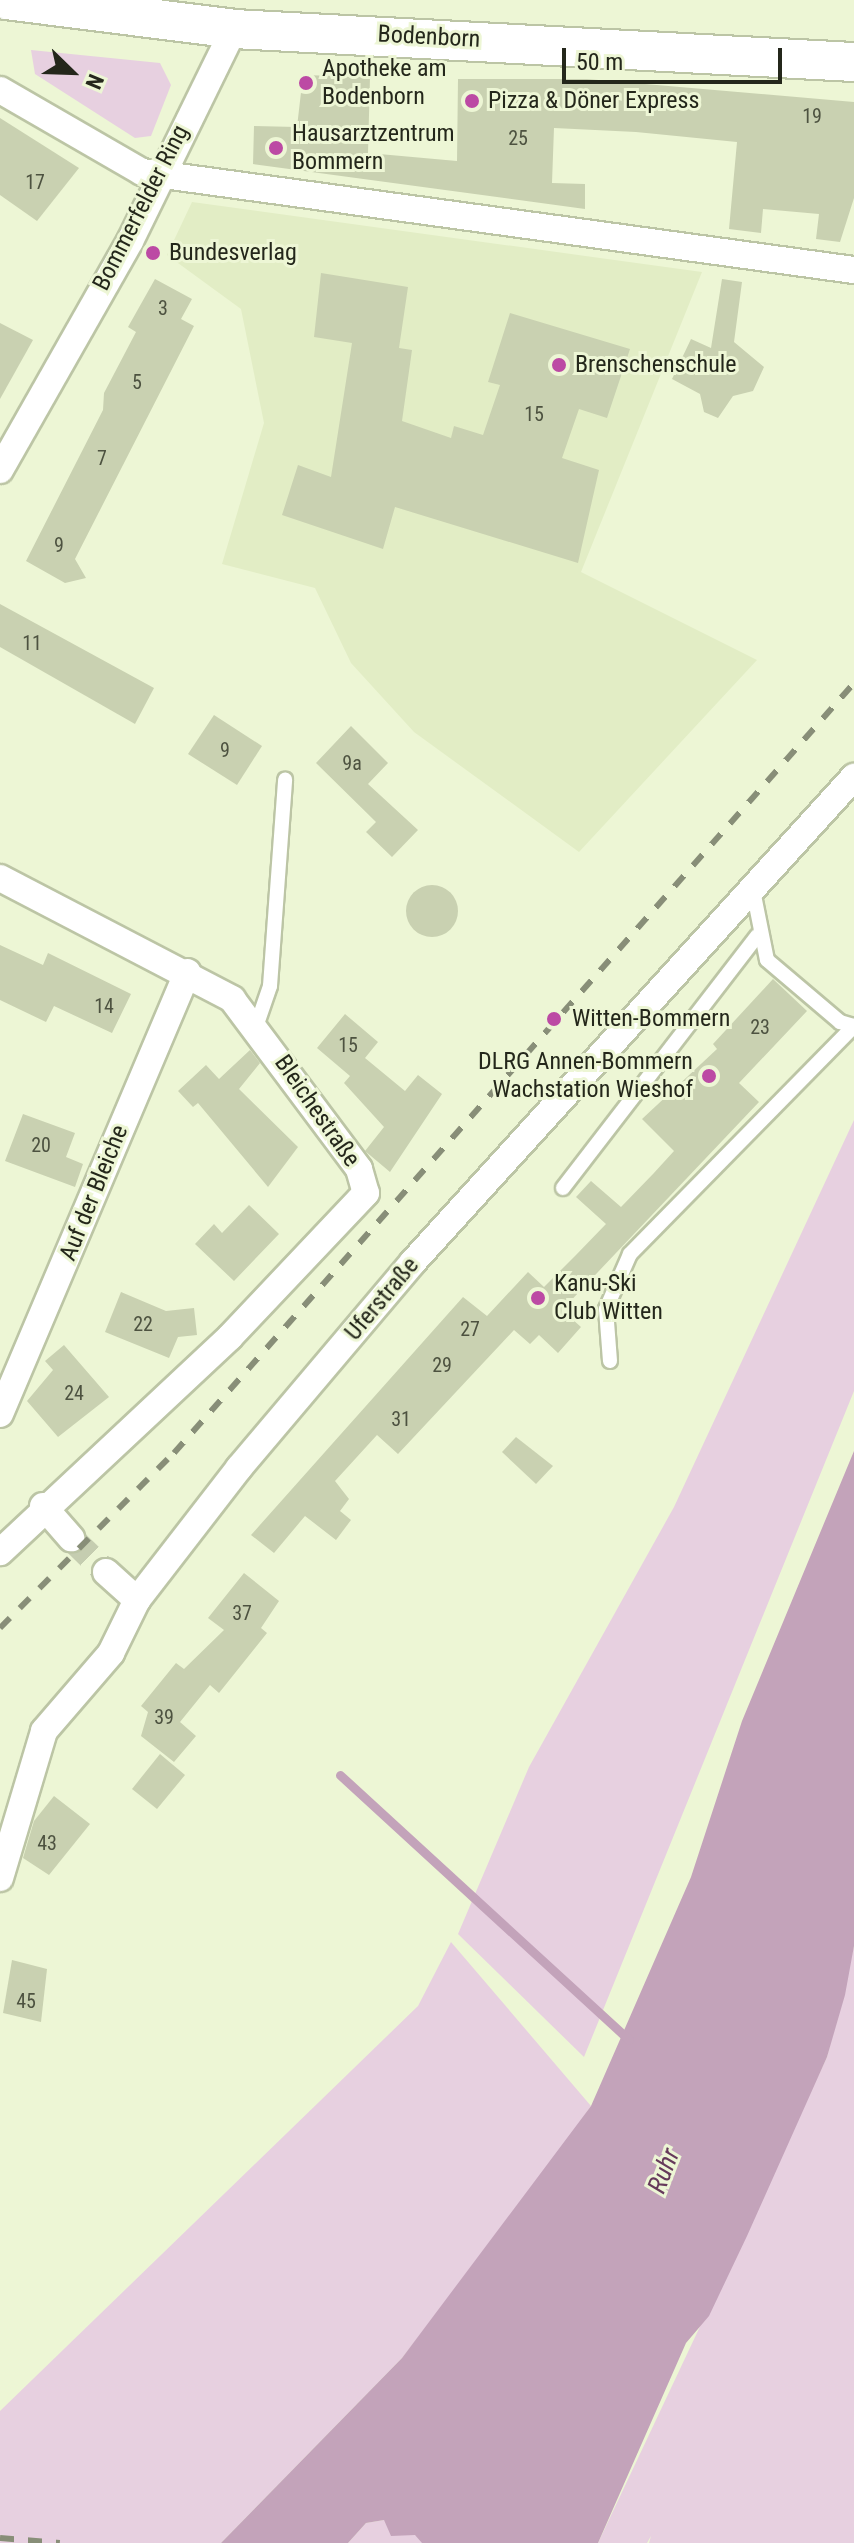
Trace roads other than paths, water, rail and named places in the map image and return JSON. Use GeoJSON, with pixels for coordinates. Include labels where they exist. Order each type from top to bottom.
{"type":"FeatureCollection","features":[{"type":"Feature","properties":{"kind":"main road","name":"Bodenborn"},"geometry":{"type":"LineString","coordinates":[[6,0],[234,29],[854,62]]}},
{"type":"Feature","properties":{"kind":"street","name":"Bommerfelder Ring"},"geometry":{"type":"LineString","coordinates":[[0,470],[130,241],[158,174],[234,29]]}},
{"type":"Feature","properties":{"kind":"street"},"geometry":{"type":"LineString","coordinates":[[0,90],[121,164],[158,174],[854,270]]}},
{"type":"Feature","properties":{"kind":"street","name":"Uferstraße"},"geometry":{"type":"LineString","coordinates":[[0,1878],[44,1731],[111,1653],[137,1600],[413,1262],[854,777]]}},
{"type":"Feature","properties":{"kind":"street","name":"Bleichestraße"},"geometry":{"type":"LineString","coordinates":[[0,878],[188,972],[257,1024],[359,1169],[366,1193],[230,1337],[43,1506]]}},
{"type":"Feature","properties":{"kind":"street","name":"Auf der Bleiche"},"geometry":{"type":"LineString","coordinates":[[0,1414],[188,972]]}},
{"type":"Feature","properties":{"kind":"street"},"geometry":{"type":"LineString","coordinates":[[0,1552],[43,1506],[71,1538]]}},
{"type":"Feature","properties":{"kind":"street"},"geometry":{"type":"LineString","coordinates":[[106,1572],[137,1600]]}},
{"type":"Feature","properties":{"kind":"lane"},"geometry":{"type":"LineString","coordinates":[[257,1024],[270,986],[285,780]]}},
{"type":"Feature","properties":{"kind":"lane"},"geometry":{"type":"LineString","coordinates":[[610,1361],[606,1309],[630,1254],[854,1026],[788,981],[767,960],[757,936],[753,890]]}},
{"type":"Feature","properties":{"kind":"lane"},"geometry":{"type":"LineString","coordinates":[[563,1188],[757,936]]}},
{"type":"Feature","properties":{"kind":"water","name":"Ruhr"},"geometry":{"type":"Polygon","coordinates":[[[854,1451],[854,1946],[845,1995],[827,2057],[747,2236],[709,2316],[686,2343],[598,2543],[422,2543],[415,2535],[391,2536],[384,2520],[366,2523],[348,2543],[221,2543],[402,2358],[591,2106],[691,1877],[742,1721],[854,1451]]]}},
{"type":"Feature","properties":{"kind":"waterway"},"geometry":{"type":"LineString","coordinates":[[340,1775],[629,2040]]}},
{"type":"Feature","properties":{"kind":"tunnel"},"geometry":{"type":"LineString","coordinates":[[71,1538],[106,1572]]}},
{"type":"Feature","properties":{"kind":"railway"},"geometry":{"type":"LineString","coordinates":[[0,1628],[174,1453],[854,683]]}},
{"type":"Feature","properties":{"kind":"railway"},"geometry":{"type":"LineString","coordinates":[[0,2538],[60,2543]]}},
{"type":"Feature","properties":{"kind":"place","name":"Apotheke am Bodenborn"},"geometry":{"type":"Point","coordinates":[306,83]}},
{"type":"Feature","properties":{"kind":"place","name":"Pizza & Döner Express"},"geometry":{"type":"Point","coordinates":[472,101]}},
{"type":"Feature","properties":{"kind":"place","name":"Hausarztzentrum Bommern"},"geometry":{"type":"Point","coordinates":[276,148]}},
{"type":"Feature","properties":{"kind":"place","name":"Bundesverlag"},"geometry":{"type":"Point","coordinates":[153,253]}},
{"type":"Feature","properties":{"kind":"place","name":"Brenschenschule"},"geometry":{"type":"Point","coordinates":[559,365]}},
{"type":"Feature","properties":{"kind":"place","name":"Witten-Bommern"},"geometry":{"type":"Point","coordinates":[554,1019]}},
{"type":"Feature","properties":{"kind":"place","name":"DLRG Annen-Bommern Wachstation Wieshof"},"geometry":{"type":"Point","coordinates":[709,1076]}},
{"type":"Feature","properties":{"kind":"place","name":"Kanu-Ski Club Witten"},"geometry":{"type":"Point","coordinates":[538,1298]}}]}
